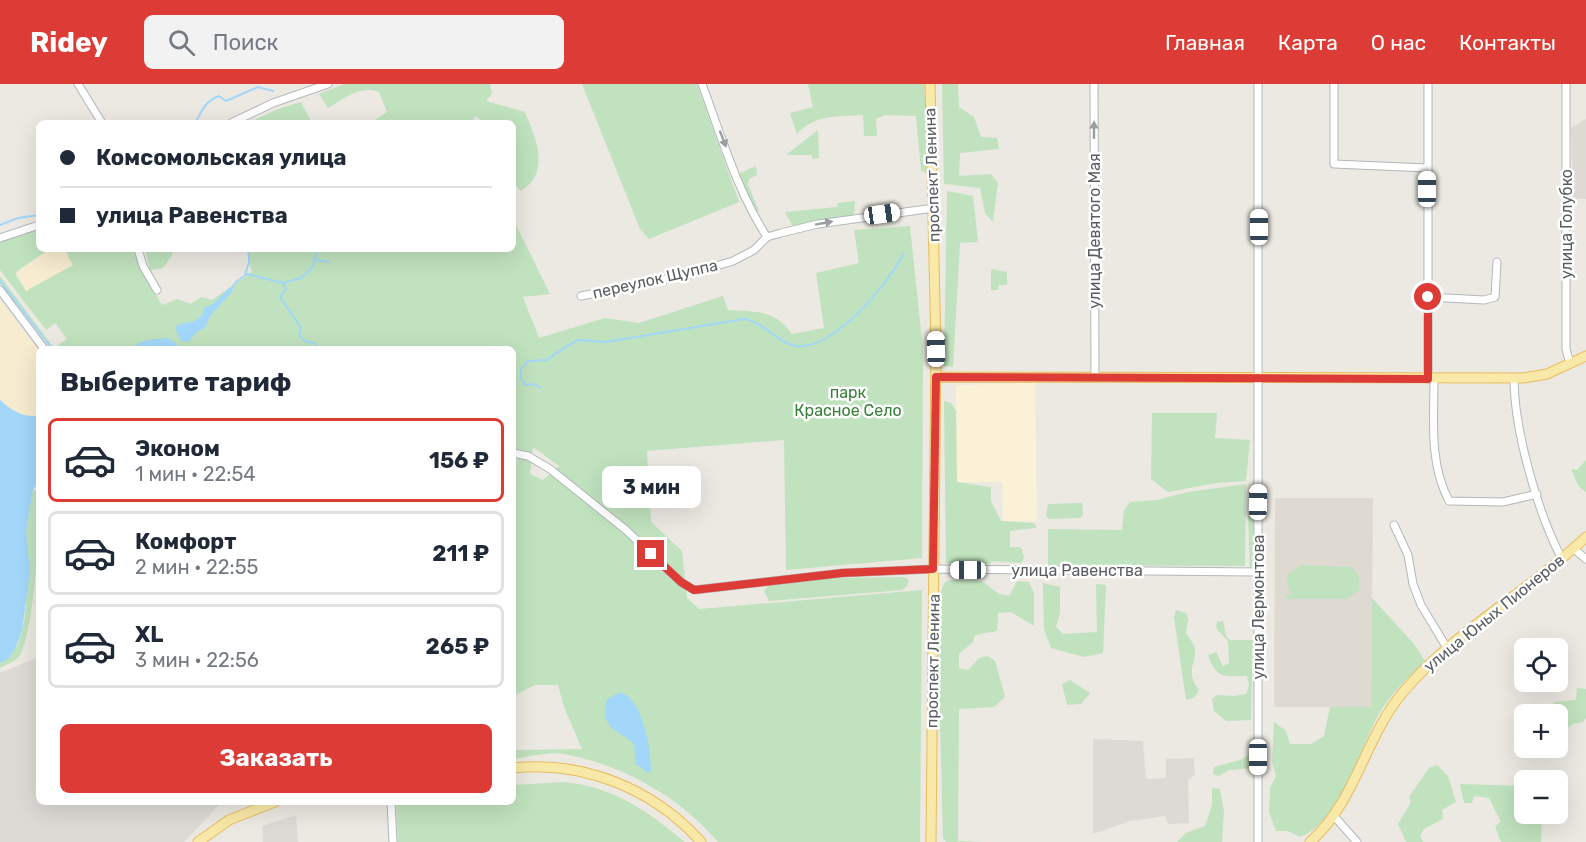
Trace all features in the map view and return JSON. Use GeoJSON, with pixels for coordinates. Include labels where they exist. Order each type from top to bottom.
{"type":"FeatureCollection","features":[{"type":"Feature","properties":{"kind":"main road","name":"проспект Ленина"},"geometry":{"type":"LineString","coordinates":[[930,84],[936,377],[931,842]]}},
{"type":"Feature","properties":{"kind":"main road"},"geometry":{"type":"LineString","coordinates":[[936,377],[1514,378],[1547,374],[1586,356]]}},
{"type":"Feature","properties":{"kind":"main road","name":"улица Юных Пионеров"},"geometry":{"type":"LineString","coordinates":[[1310,842],[1334,816],[1384,717],[1417,676],[1447,648],[1562,560],[1586,537]]}},
{"type":"Feature","properties":{"kind":"main road"},"geometry":{"type":"LineString","coordinates":[[516,768],[556,766],[605,778],[662,809],[701,842]]}},
{"type":"Feature","properties":{"kind":"main road"},"geometry":{"type":"LineString","coordinates":[[198,842],[229,820],[267,805]]}},
{"type":"Feature","properties":{"kind":"street"},"geometry":{"type":"LineString","coordinates":[[78,84],[100,120]]}},
{"type":"Feature","properties":{"kind":"street"},"geometry":{"type":"LineString","coordinates":[[237,120],[273,103],[328,84]]}},
{"type":"Feature","properties":{"kind":"street"},"geometry":{"type":"LineString","coordinates":[[702,84],[738,180],[758,222],[768,237]]}},
{"type":"Feature","properties":{"kind":"street","name":"улица Девятого Мая"},"geometry":{"type":"LineString","coordinates":[[1094,84],[1095,377]]}},
{"type":"Feature","properties":{"kind":"street","name":"улица Лермонтова"},"geometry":{"type":"LineString","coordinates":[[1258,84],[1260,378],[1257,572],[1258,842]]}},
{"type":"Feature","properties":{"kind":"street"},"geometry":{"type":"LineString","coordinates":[[1334,84],[1334,164],[1427,168]]}},
{"type":"Feature","properties":{"kind":"street"},"geometry":{"type":"LineString","coordinates":[[1428,84],[1428,297],[1434,457],[1438,478],[1449,501],[1503,502],[1537,494]]}},
{"type":"Feature","properties":{"kind":"street","name":"улица Голубко"},"geometry":{"type":"LineString","coordinates":[[1566,84],[1566,349],[1570,364]]}},
{"type":"Feature","properties":{"kind":"street","name":"переулок Щуппа"},"geometry":{"type":"LineString","coordinates":[[581,296],[690,274],[733,261],[754,250],[768,237],[818,224],[934,208]]}},
{"type":"Feature","properties":{"kind":"street"},"geometry":{"type":"LineString","coordinates":[[0,237],[36,226]]}},
{"type":"Feature","properties":{"kind":"street"},"geometry":{"type":"LineString","coordinates":[[139,252],[143,266],[157,290]]}},
{"type":"Feature","properties":{"kind":"street"},"geometry":{"type":"LineString","coordinates":[[1428,297],[1484,300],[1495,297],[1497,262]]}},
{"type":"Feature","properties":{"kind":"street"},"geometry":{"type":"LineString","coordinates":[[0,290],[42,346]]}},
{"type":"Feature","properties":{"kind":"street"},"geometry":{"type":"LineString","coordinates":[[1514,378],[1521,434],[1549,536],[1562,560]]}},
{"type":"Feature","properties":{"kind":"street","name":"улица Равенства"},"geometry":{"type":"LineString","coordinates":[[516,454],[528,456],[550,469],[626,530],[681,582],[694,590],[842,573],[933,569],[1257,572]]}},
{"type":"Feature","properties":{"kind":"street"},"geometry":{"type":"LineString","coordinates":[[1394,525],[1408,555],[1413,584],[1421,605],[1447,648]]}},
{"type":"Feature","properties":{"kind":"street"},"geometry":{"type":"LineString","coordinates":[[1574,549],[1586,559]]}},
{"type":"Feature","properties":{"kind":"street"},"geometry":{"type":"LineString","coordinates":[[391,805],[393,842]]}},
{"type":"Feature","properties":{"kind":"street"},"geometry":{"type":"LineString","coordinates":[[1334,816],[1357,842]]}},
{"type":"Feature","properties":{"kind":"shaded area"},"geometry":{"type":"Polygon","coordinates":[[[1586,119],[1586,199],[1573,199],[1571,128],[1586,119]]]}},
{"type":"Feature","properties":{"kind":"shaded area"},"geometry":{"type":"Polygon","coordinates":[[[1035,383],[1037,521],[1003,521],[1002,482],[957,482],[956,385],[1035,383]]]}},
{"type":"Feature","properties":{"kind":"shaded area"},"geometry":{"type":"Polygon","coordinates":[[[1275,498],[1373,498],[1371,707],[1274,707],[1275,498]]]}},
{"type":"Feature","properties":{"kind":"shaded area"},"geometry":{"type":"Polygon","coordinates":[[[36,658],[36,805],[219,805],[184,842],[0,842],[0,673],[36,658]]]}},
{"type":"Feature","properties":{"kind":"shaded area"},"geometry":{"type":"Polygon","coordinates":[[[1093,739],[1143,741],[1146,779],[1166,778],[1166,759],[1194,758],[1195,775],[1188,780],[1189,823],[1168,824],[1165,816],[1130,821],[1093,834],[1093,739]]]}},
{"type":"Feature","properties":{"kind":"shaded area"},"geometry":{"type":"Polygon","coordinates":[[[296,815],[298,842],[263,842],[262,826],[296,815]]]}},
{"type":"Feature","properties":{"kind":"green space"},"geometry":{"type":"Polygon","coordinates":[[[344,84],[490,84],[492,94],[486,101],[525,112],[538,154],[536,174],[521,191],[516,186],[516,120],[481,120],[475,116],[473,120],[375,120],[387,112],[379,92],[359,91],[328,108],[319,94],[344,84]]]}},
{"type":"Feature","properties":{"kind":"green space"},"geometry":{"type":"Polygon","coordinates":[[[582,84],[697,84],[739,202],[649,239],[640,229],[582,84]]]}},
{"type":"Feature","properties":{"kind":"green space"},"geometry":{"type":"Polygon","coordinates":[[[808,84],[924,84],[930,176],[921,170],[916,116],[885,115],[876,119],[877,136],[864,136],[863,115],[819,120],[797,134],[790,113],[813,107],[808,84]]]}},
{"type":"Feature","properties":{"kind":"green space"},"geometry":{"type":"Polygon","coordinates":[[[942,84],[958,84],[959,107],[974,117],[981,137],[997,138],[999,149],[960,153],[959,176],[991,174],[998,183],[993,222],[985,213],[980,188],[944,184],[942,84]]]}},
{"type":"Feature","properties":{"kind":"green space"},"geometry":{"type":"Polygon","coordinates":[[[301,102],[310,120],[254,120],[301,102]]]}},
{"type":"Feature","properties":{"kind":"green space"},"geometry":{"type":"Polygon","coordinates":[[[818,130],[819,158],[812,159],[812,155],[786,155],[818,130]]]}},
{"type":"Feature","properties":{"kind":"green space"},"geometry":{"type":"Polygon","coordinates":[[[756,166],[757,175],[749,179],[748,185],[759,211],[755,213],[738,174],[756,166]]]}},
{"type":"Feature","properties":{"kind":"green space"},"geometry":{"type":"Polygon","coordinates":[[[947,191],[973,196],[978,242],[960,243],[953,367],[944,366],[947,191]]]}},
{"type":"Feature","properties":{"kind":"green space"},"geometry":{"type":"Polygon","coordinates":[[[855,201],[854,216],[793,227],[785,212],[837,207],[838,203],[855,201]]]}},
{"type":"Feature","properties":{"kind":"green space","name":"парк Красное Село"},"geometry":{"type":"Polygon","coordinates":[[[516,225],[550,294],[523,297],[539,338],[605,318],[639,323],[723,296],[728,310],[763,313],[771,316],[792,334],[824,328],[816,273],[859,263],[854,230],[910,226],[923,350],[922,558],[786,570],[784,440],[647,451],[651,522],[682,551],[687,598],[699,609],[922,590],[920,842],[718,842],[703,826],[668,797],[628,774],[585,759],[558,753],[516,759],[516,750],[582,749],[564,707],[558,685],[535,685],[516,694],[516,346],[57,346],[67,339],[55,323],[46,330],[0,270],[0,242],[36,229],[36,252],[46,252],[17,271],[16,275],[26,291],[68,255],[66,252],[136,252],[139,266],[162,305],[177,299],[191,304],[201,297],[212,300],[252,272],[247,252],[516,252],[516,225]],[[533,447],[530,474],[543,480],[559,466],[533,447]]]}},
{"type":"Feature","properties":{"kind":"green space"},"geometry":{"type":"Polygon","coordinates":[[[146,252],[172,252],[163,268],[150,270],[146,252]]]}},
{"type":"Feature","properties":{"kind":"green space"},"geometry":{"type":"Polygon","coordinates":[[[991,269],[1007,272],[1007,285],[999,285],[998,290],[991,290],[991,269]]]}},
{"type":"Feature","properties":{"kind":"green space"},"geometry":{"type":"Polygon","coordinates":[[[0,276],[52,346],[50,346],[0,283],[0,276]]]}},
{"type":"Feature","properties":{"kind":"green space"},"geometry":{"type":"Polygon","coordinates":[[[944,401],[951,403],[956,411],[957,482],[991,487],[991,501],[1001,521],[1036,525],[1036,528],[1010,531],[1010,547],[1021,547],[1024,557],[1022,563],[991,561],[991,564],[946,563],[944,401]]]}},
{"type":"Feature","properties":{"kind":"green space"},"geometry":{"type":"Polygon","coordinates":[[[1152,413],[1217,413],[1215,438],[1250,440],[1246,481],[1216,483],[1168,492],[1151,479],[1152,413]]]}},
{"type":"Feature","properties":{"kind":"green space"},"geometry":{"type":"Polygon","coordinates":[[[1586,460],[1586,492],[1579,487],[1571,469],[1577,470],[1586,460]]]}},
{"type":"Feature","properties":{"kind":"green space"},"geometry":{"type":"Polygon","coordinates":[[[1246,484],[1245,566],[1048,565],[1048,529],[1122,530],[1124,510],[1130,502],[1157,500],[1188,492],[1246,484]]]}},
{"type":"Feature","properties":{"kind":"green space"},"geometry":{"type":"Polygon","coordinates":[[[33,490],[36,490],[36,566],[29,622],[20,655],[0,668],[0,663],[12,654],[24,622],[27,583],[26,531],[33,490]]]}},
{"type":"Feature","properties":{"kind":"green space"},"geometry":{"type":"Polygon","coordinates":[[[1082,503],[1081,518],[1049,519],[1046,516],[1048,504],[1082,503]]]}},
{"type":"Feature","properties":{"kind":"green space"},"geometry":{"type":"Polygon","coordinates":[[[1251,507],[1255,509],[1255,564],[1250,568],[1248,516],[1251,507]]]}},
{"type":"Feature","properties":{"kind":"green space"},"geometry":{"type":"Polygon","coordinates":[[[1300,565],[1351,567],[1359,575],[1359,590],[1347,599],[1286,599],[1286,595],[1292,595],[1287,586],[1288,574],[1300,565]]]}},
{"type":"Feature","properties":{"kind":"green space"},"geometry":{"type":"Polygon","coordinates":[[[904,577],[909,580],[907,586],[902,590],[769,601],[764,591],[768,586],[834,578],[904,577]]]}},
{"type":"Feature","properties":{"kind":"green space"},"geometry":{"type":"Polygon","coordinates":[[[950,580],[980,581],[1005,595],[1010,595],[1017,581],[1029,582],[1034,593],[1034,626],[1011,612],[998,613],[997,631],[975,635],[973,642],[959,654],[959,668],[968,670],[979,658],[988,656],[995,661],[1005,697],[994,707],[959,709],[958,841],[982,842],[946,842],[943,838],[939,683],[941,591],[945,582],[950,580]]]}},
{"type":"Feature","properties":{"kind":"green space"},"geometry":{"type":"Polygon","coordinates":[[[1043,583],[1060,587],[1060,613],[1056,627],[1063,634],[1097,632],[1096,584],[1106,585],[1103,653],[1084,657],[1051,648],[1044,629],[1043,583]]]}},
{"type":"Feature","properties":{"kind":"green space"},"geometry":{"type":"Polygon","coordinates":[[[1372,598],[1414,644],[1425,661],[1383,707],[1348,783],[1328,816],[1315,828],[1300,837],[1288,831],[1276,831],[1269,812],[1270,788],[1276,776],[1272,762],[1274,722],[1286,731],[1290,744],[1311,744],[1324,736],[1330,707],[1371,707],[1372,598]]]}},
{"type":"Feature","properties":{"kind":"green space"},"geometry":{"type":"Polygon","coordinates":[[[1176,610],[1186,613],[1188,619],[1186,634],[1195,650],[1192,674],[1199,690],[1194,698],[1186,700],[1174,617],[1176,610]]]}},
{"type":"Feature","properties":{"kind":"green space"},"geometry":{"type":"Polygon","coordinates":[[[1223,621],[1226,636],[1230,640],[1253,640],[1251,720],[1226,721],[1214,711],[1212,699],[1217,695],[1246,694],[1249,685],[1247,676],[1222,675],[1211,663],[1208,655],[1216,652],[1223,666],[1229,663],[1228,641],[1216,628],[1217,622],[1223,621]]]}},
{"type":"Feature","properties":{"kind":"green space"},"geometry":{"type":"Polygon","coordinates":[[[1070,680],[1090,693],[1081,704],[1067,705],[1062,684],[1070,680]]]}},
{"type":"Feature","properties":{"kind":"green space"},"geometry":{"type":"Polygon","coordinates":[[[1577,688],[1586,689],[1586,718],[1583,722],[1568,728],[1568,704],[1553,704],[1576,700],[1577,688]]]}},
{"type":"Feature","properties":{"kind":"green space"},"geometry":{"type":"Polygon","coordinates":[[[1248,755],[1253,757],[1254,768],[1229,770],[1219,776],[1213,774],[1214,767],[1240,760],[1248,755]]]}},
{"type":"Feature","properties":{"kind":"green space"},"geometry":{"type":"Polygon","coordinates":[[[1437,765],[1448,776],[1456,802],[1442,810],[1443,819],[1424,829],[1420,835],[1423,842],[1406,842],[1398,824],[1411,802],[1409,797],[1429,768],[1437,765]]]}},
{"type":"Feature","properties":{"kind":"green space"},"geometry":{"type":"Polygon","coordinates":[[[564,782],[599,789],[629,802],[685,842],[398,842],[396,805],[516,805],[516,785],[564,782]]]}},
{"type":"Feature","properties":{"kind":"green space"},"geometry":{"type":"Polygon","coordinates":[[[1460,784],[1514,786],[1514,824],[1542,824],[1541,842],[1501,842],[1495,826],[1501,822],[1489,798],[1474,796],[1472,803],[1464,803],[1460,784]]]}},
{"type":"Feature","properties":{"kind":"green space"},"geometry":{"type":"Polygon","coordinates":[[[1212,788],[1220,789],[1224,812],[1222,842],[1177,842],[1186,833],[1205,826],[1212,805],[1212,788]]]}},
{"type":"Feature","properties":{"kind":"sand"},"geometry":{"type":"Polygon","coordinates":[[[46,252],[66,252],[73,265],[26,291],[16,273],[46,252]]]}},
{"type":"Feature","properties":{"kind":"sand"},"geometry":{"type":"Polygon","coordinates":[[[0,300],[36,347],[36,416],[18,413],[0,400],[0,300]]]}},
{"type":"Feature","properties":{"kind":"water"},"geometry":{"type":"Polygon","coordinates":[[[229,288],[233,288],[232,292],[210,316],[205,328],[198,331],[188,342],[181,341],[175,328],[201,317],[204,308],[213,304],[229,288]]]}},
{"type":"Feature","properties":{"kind":"water"},"geometry":{"type":"Polygon","coordinates":[[[167,338],[177,346],[133,346],[147,340],[167,338]]]}},
{"type":"Feature","properties":{"kind":"water"},"geometry":{"type":"Polygon","coordinates":[[[0,400],[18,413],[36,416],[36,485],[33,490],[26,531],[30,571],[22,631],[15,649],[8,659],[0,663],[0,400]]]}},
{"type":"Feature","properties":{"kind":"water"},"geometry":{"type":"Polygon","coordinates":[[[620,692],[628,696],[640,714],[651,761],[651,770],[648,773],[636,764],[634,744],[608,723],[605,710],[607,699],[620,692]]]}},
{"type":"Feature","properties":{"kind":"waterway"},"geometry":{"type":"LineString","coordinates":[[197,120],[207,104],[219,96],[226,101],[258,87],[273,91]]}},
{"type":"Feature","properties":{"kind":"waterway"},"geometry":{"type":"LineString","coordinates":[[0,225],[18,218],[36,215]]}},
{"type":"Feature","properties":{"kind":"waterway"},"geometry":{"type":"LineString","coordinates":[[245,275],[249,252]]}},
{"type":"Feature","properties":{"kind":"waterway"},"geometry":{"type":"LineString","coordinates":[[283,283],[301,278],[312,268],[317,252]]}},
{"type":"Feature","properties":{"kind":"waterway"},"geometry":{"type":"LineString","coordinates":[[541,388],[534,384],[526,385],[521,379],[521,369],[528,361],[548,360],[578,340],[606,342],[744,319],[758,324],[789,344],[810,345],[826,338],[858,313],[885,282],[903,254]]}},
{"type":"Feature","properties":{"kind":"waterway"},"geometry":{"type":"LineString","coordinates":[[316,260],[329,262]]}},
{"type":"Feature","properties":{"kind":"waterway"},"geometry":{"type":"LineString","coordinates":[[231,289],[247,274],[283,283],[286,289],[280,297],[301,328],[299,334],[304,341],[315,343],[317,346]]}},
{"type":"Feature","properties":{"kind":"waterway"},"geometry":{"type":"LineString","coordinates":[[0,281],[50,346]]}},
{"type":"Feature","properties":{"kind":"route"},"geometry":{"type":"LineString","coordinates":[[651,554],[681,582],[694,590],[842,573],[933,569],[936,377],[1428,379],[1428,297]]}}]}
